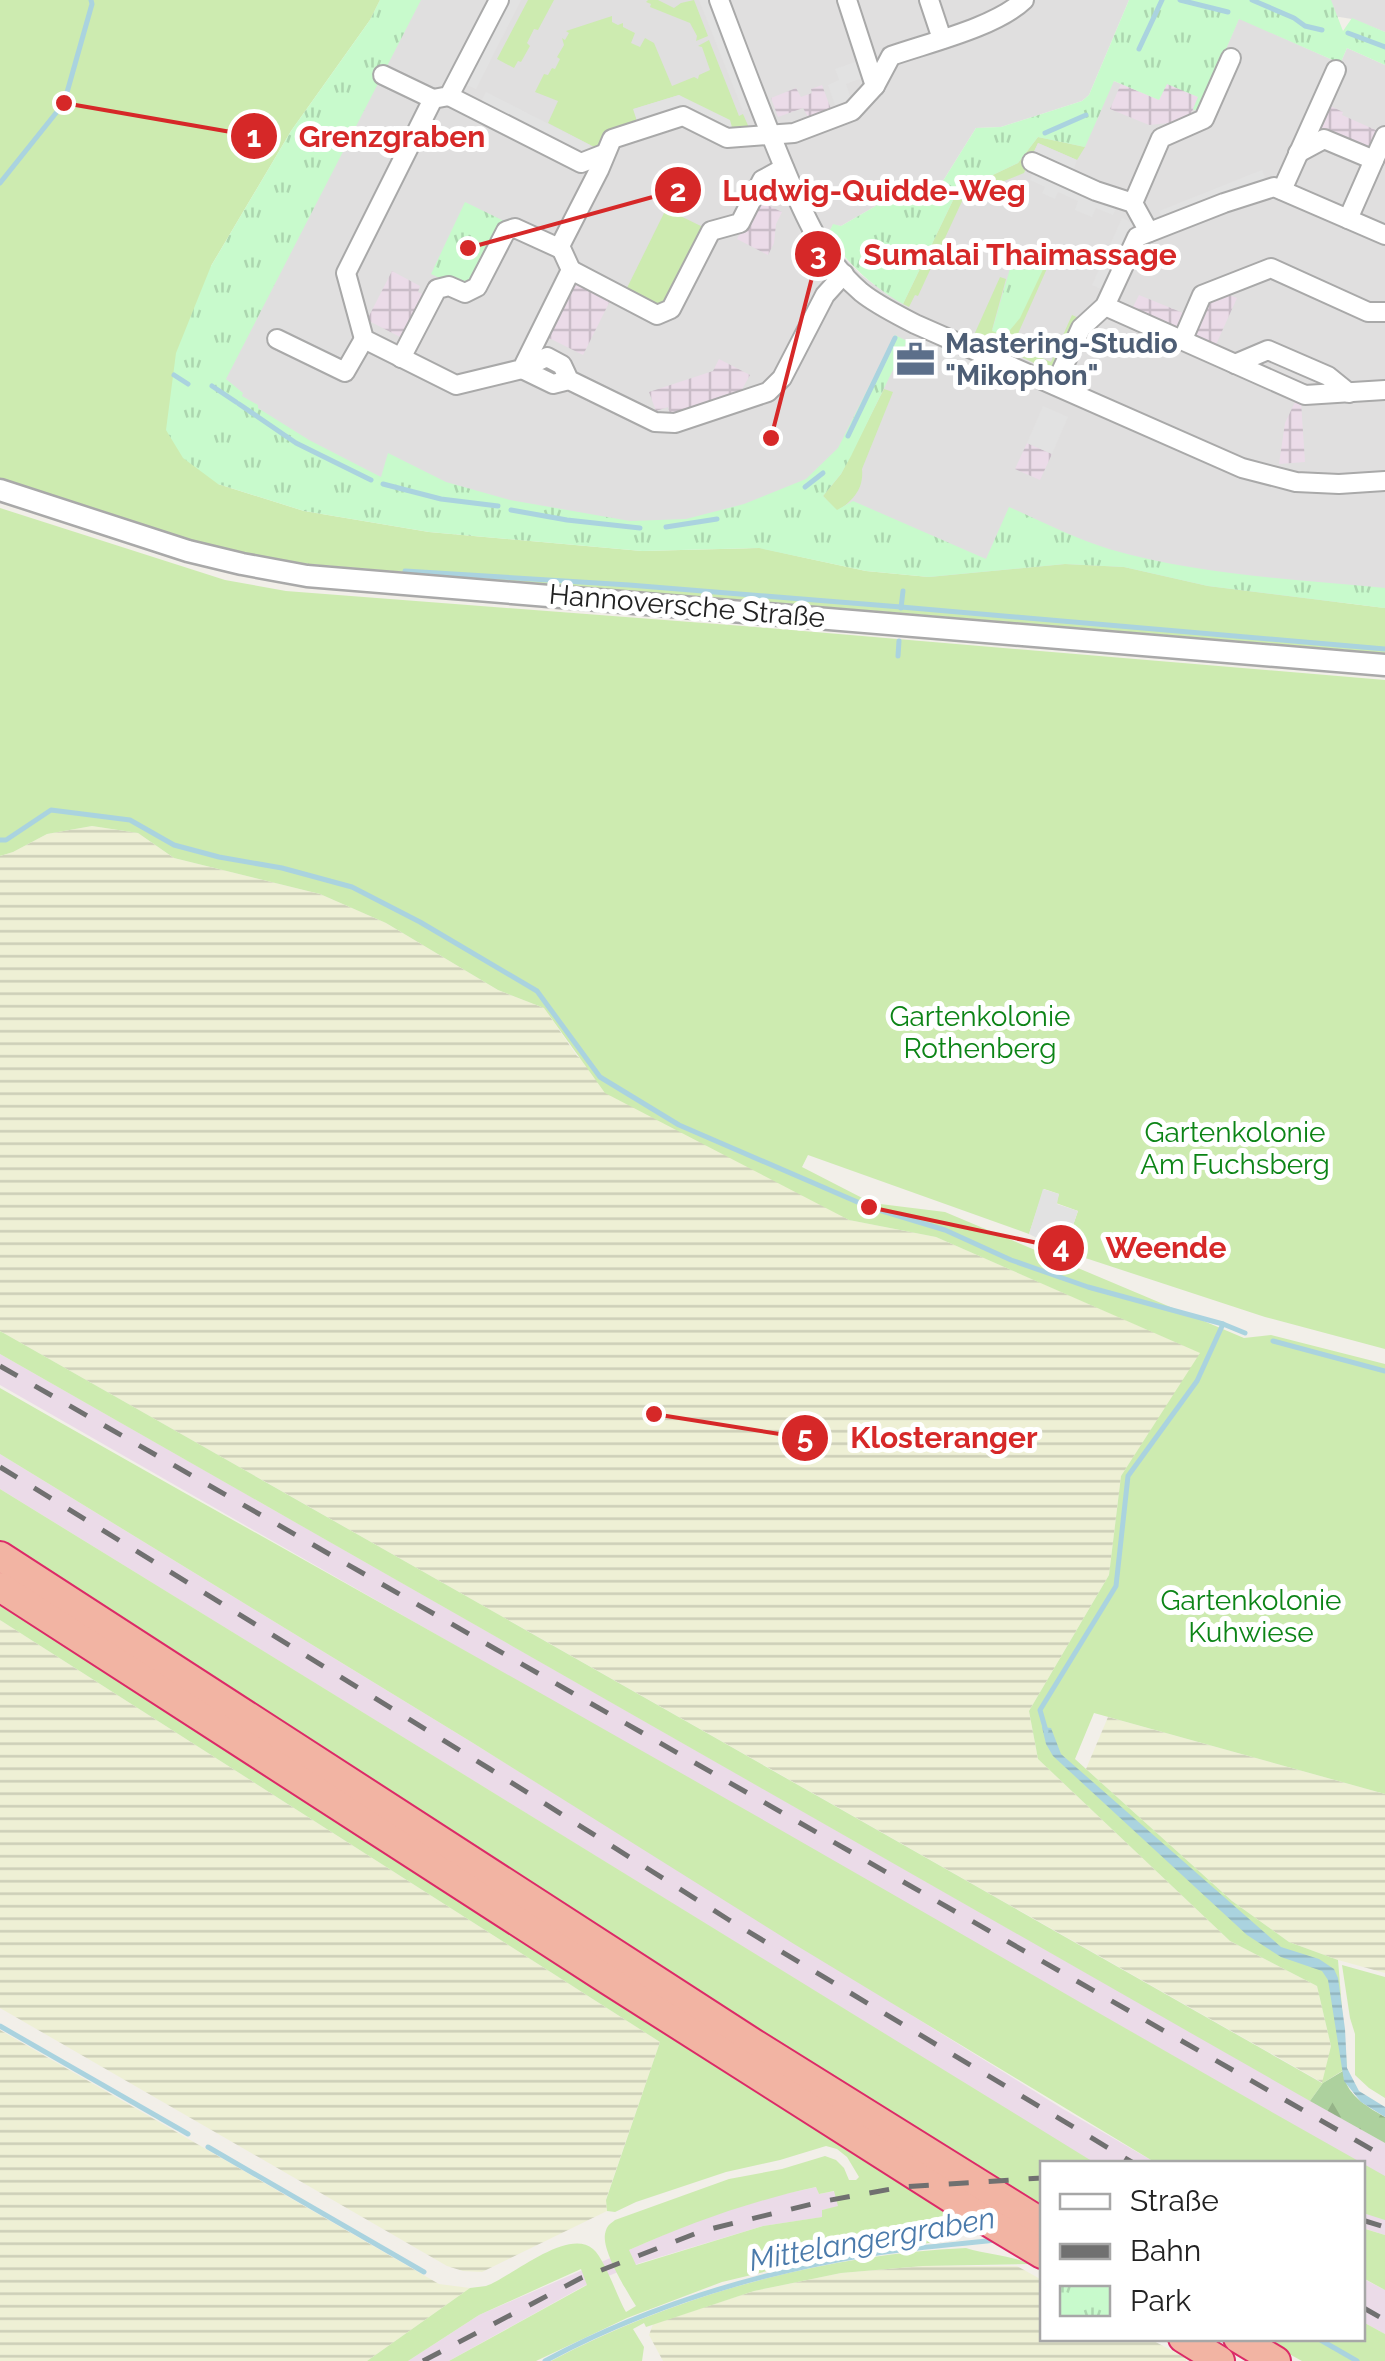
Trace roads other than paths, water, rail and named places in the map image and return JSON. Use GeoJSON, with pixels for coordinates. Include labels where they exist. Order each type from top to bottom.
{"type":"FeatureCollection","features":[{"type":"Feature","properties":{"kind":"highway"},"geometry":{"type":"LineString","coordinates":[[0,1556],[737,2032],[1038,2220]]}},
{"type":"Feature","properties":{"kind":"highway"},"geometry":{"type":"LineString","coordinates":[[0,1587],[605,1978],[1040,2253]]}},
{"type":"Feature","properties":{"kind":"highway"},"geometry":{"type":"LineString","coordinates":[[1188,2341],[1220,2361]]}},
{"type":"Feature","properties":{"kind":"highway"},"geometry":{"type":"LineString","coordinates":[[1243,2341],[1276,2361]]}},
{"type":"Feature","properties":{"kind":"street"},"geometry":{"type":"LineString","coordinates":[[278,338],[346,372],[362,330],[346,273],[441,97],[499,0]]}},
{"type":"Feature","properties":{"kind":"street"},"geometry":{"type":"LineString","coordinates":[[719,0],[798,202],[818,242],[860,291],[887,310],[1242,468],[1296,482],[1385,481]]}},
{"type":"Feature","properties":{"kind":"street"},"geometry":{"type":"LineString","coordinates":[[847,0],[875,86]]}},
{"type":"Feature","properties":{"kind":"street"},"geometry":{"type":"LineString","coordinates":[[929,0],[942,38]]}},
{"type":"Feature","properties":{"kind":"street"},"geometry":{"type":"LineString","coordinates":[[784,168],[762,180],[740,223],[711,232],[671,310],[657,315],[571,270],[561,249],[612,139],[682,116],[727,138],[794,132],[852,111],[875,86],[891,56],[1012,10],[1024,0]]}},
{"type":"Feature","properties":{"kind":"street"},"geometry":{"type":"LineString","coordinates":[[1133,203],[1161,138],[1204,119],[1231,58]]}},
{"type":"Feature","properties":{"kind":"street"},"geometry":{"type":"LineString","coordinates":[[1282,190],[1336,70]]}},
{"type":"Feature","properties":{"kind":"street"},"geometry":{"type":"LineString","coordinates":[[383,74],[581,163],[604,154]]}},
{"type":"Feature","properties":{"kind":"street"},"geometry":{"type":"LineString","coordinates":[[1348,219],[1385,136]]}},
{"type":"Feature","properties":{"kind":"street"},"geometry":{"type":"LineString","coordinates":[[1298,153],[1324,139],[1374,160]]}},
{"type":"Feature","properties":{"kind":"street"},"geometry":{"type":"LineString","coordinates":[[1032,162],[1133,203],[1148,232]]}},
{"type":"Feature","properties":{"kind":"street"},"geometry":{"type":"LineString","coordinates":[[1054,385],[1080,328],[1106,306],[1136,237],[1274,186],[1385,235]]}},
{"type":"Feature","properties":{"kind":"street"},"geometry":{"type":"LineString","coordinates":[[401,358],[437,289],[449,286],[465,294],[478,287],[506,231],[515,228],[561,249]]}},
{"type":"Feature","properties":{"kind":"street"},"geometry":{"type":"LineString","coordinates":[[1183,339],[1202,295],[1271,268],[1368,312],[1382,310]]}},
{"type":"Feature","properties":{"kind":"street"},"geometry":{"type":"LineString","coordinates":[[522,369],[571,270]]}},
{"type":"Feature","properties":{"kind":"street"},"geometry":{"type":"LineString","coordinates":[[362,330],[401,358],[456,385],[522,369],[553,384],[569,380],[656,422],[676,423],[768,392],[782,378],[825,295],[844,274]]}},
{"type":"Feature","properties":{"kind":"street"},"geometry":{"type":"LineString","coordinates":[[1106,306],[1306,395],[1385,390]]}},
{"type":"Feature","properties":{"kind":"street"},"geometry":{"type":"LineString","coordinates":[[1234,364],[1268,350],[1328,376],[1349,393]]}},
{"type":"Feature","properties":{"kind":"street","name":"Hannoversche Straße"},"geometry":{"type":"LineString","coordinates":[[0,490],[188,551],[307,576],[1385,665]]}},
{"type":"Feature","properties":{"kind":"water"},"geometry":{"type":"Polygon","coordinates":[[[1042,1727],[1051,1728],[1061,1754],[1281,1947],[1319,1959],[1334,1969],[1345,2029],[1347,2068],[1359,2091],[1385,2107],[1385,2117],[1361,2102],[1344,2081],[1328,1980],[1322,1971],[1281,1957],[1247,1935],[1053,1756],[1042,1727]]]}},
{"type":"Feature","properties":{"kind":"waterway"},"geometry":{"type":"LineString","coordinates":[[0,183],[64,103],[91,0]]}},
{"type":"Feature","properties":{"kind":"waterway"},"geometry":{"type":"LineString","coordinates":[[1139,49],[1162,0]]}},
{"type":"Feature","properties":{"kind":"waterway"},"geometry":{"type":"LineString","coordinates":[[1180,0],[1228,12]]}},
{"type":"Feature","properties":{"kind":"waterway"},"geometry":{"type":"LineString","coordinates":[[1252,0],[1305,26],[1322,30]]}},
{"type":"Feature","properties":{"kind":"waterway"},"geometry":{"type":"LineString","coordinates":[[1348,33],[1385,47]]}},
{"type":"Feature","properties":{"kind":"waterway"},"geometry":{"type":"LineString","coordinates":[[1045,133],[1086,115]]}},
{"type":"Feature","properties":{"kind":"waterway"},"geometry":{"type":"LineString","coordinates":[[848,436],[895,338]]}},
{"type":"Feature","properties":{"kind":"waterway"},"geometry":{"type":"LineString","coordinates":[[174,375],[188,384]]}},
{"type":"Feature","properties":{"kind":"waterway"},"geometry":{"type":"LineString","coordinates":[[212,386],[236,402]]}},
{"type":"Feature","properties":{"kind":"waterway"},"geometry":{"type":"LineString","coordinates":[[239,404],[296,443],[371,480]]}},
{"type":"Feature","properties":{"kind":"waterway"},"geometry":{"type":"LineString","coordinates":[[805,487],[823,473]]}},
{"type":"Feature","properties":{"kind":"waterway"},"geometry":{"type":"LineString","coordinates":[[383,484],[441,499],[498,506]]}},
{"type":"Feature","properties":{"kind":"waterway"},"geometry":{"type":"LineString","coordinates":[[511,510],[640,528]]}},
{"type":"Feature","properties":{"kind":"waterway"},"geometry":{"type":"LineString","coordinates":[[666,527],[717,519]]}},
{"type":"Feature","properties":{"kind":"waterway"},"geometry":{"type":"LineString","coordinates":[[405,571],[629,585],[1385,649]]}},
{"type":"Feature","properties":{"kind":"waterway"},"geometry":{"type":"LineString","coordinates":[[901,608],[903,591]]}},
{"type":"Feature","properties":{"kind":"waterway"},"geometry":{"type":"LineString","coordinates":[[898,656],[899,641]]}},
{"type":"Feature","properties":{"kind":"waterway"},"geometry":{"type":"LineString","coordinates":[[0,840],[6,840],[51,810],[130,820],[174,845],[352,887],[537,991],[600,1077],[679,1125],[869,1207],[945,1230],[1011,1260],[1088,1287],[1223,1324],[1197,1381],[1128,1476],[1116,1586],[1040,1710],[1046,1731]]}},
{"type":"Feature","properties":{"kind":"waterway"},"geometry":{"type":"LineString","coordinates":[[1223,1324],[1245,1333]]}},
{"type":"Feature","properties":{"kind":"waterway"},"geometry":{"type":"LineString","coordinates":[[1273,1341],[1385,1371]]}},
{"type":"Feature","properties":{"kind":"waterway"},"geometry":{"type":"LineString","coordinates":[[0,2026],[188,2134]]}},
{"type":"Feature","properties":{"kind":"waterway"},"geometry":{"type":"LineString","coordinates":[[208,2147],[424,2272]]}},
{"type":"Feature","properties":{"kind":"waterway","name":"Mittelangergraben"},"geometry":{"type":"LineString","coordinates":[[545,2361],[621,2324],[741,2283],[865,2255],[995,2240]]}},
{"type":"Feature","properties":{"kind":"waterway","name":"Mittelangergraben"},"geometry":{"type":"LineString","coordinates":[[1322,2341],[1357,2361]]}},
{"type":"Feature","properties":{"kind":"railway"},"geometry":{"type":"LineString","coordinates":[[0,1366],[1385,2157]]}},
{"type":"Feature","properties":{"kind":"railway"},"geometry":{"type":"LineString","coordinates":[[0,1467],[729,1920],[1130,2161]]}},
{"type":"Feature","properties":{"kind":"railway"},"geometry":{"type":"LineString","coordinates":[[423,2361],[581,2278],[702,2231],[902,2187],[1040,2178]]}},
{"type":"Feature","properties":{"kind":"railway"},"geometry":{"type":"LineString","coordinates":[[1365,2221],[1385,2227]]}},
{"type":"Feature","properties":{"kind":"railway"},"geometry":{"type":"LineString","coordinates":[[1365,2309],[1385,2320]]}},
{"type":"Feature","properties":{"kind":"place","name":"Grenzgraben"},"geometry":{"type":"Point","coordinates":[64,103]}},
{"type":"Feature","properties":{"kind":"place","name":"Ludwig-Quidde-Weg"},"geometry":{"type":"Point","coordinates":[468,248]}},
{"type":"Feature","properties":{"kind":"place","name":"Mastering-Studio \"Mikophon\""},"geometry":{"type":"Point","coordinates":[915,359]}},
{"type":"Feature","properties":{"kind":"place","name":"Sumalai Thaimassage"},"geometry":{"type":"Point","coordinates":[771,438]}},
{"type":"Feature","properties":{"kind":"place","name":"Weende"},"geometry":{"type":"Point","coordinates":[869,1207]}},
{"type":"Feature","properties":{"kind":"place","name":"Klosteranger"},"geometry":{"type":"Point","coordinates":[654,1414]}},
{"type":"Feature","properties":{"kind":"park label","name":"Gartenkolonie Rothenberg"},"geometry":{"type":"Point","coordinates":[980,1032]}},
{"type":"Feature","properties":{"kind":"park label","name":"Gartenkolonie Am Fuchsberg"},"geometry":{"type":"Point","coordinates":[1235,1148]}},
{"type":"Feature","properties":{"kind":"park label","name":"Gartenkolonie Kuhwiese"},"geometry":{"type":"Point","coordinates":[1251,1616]}}]}
